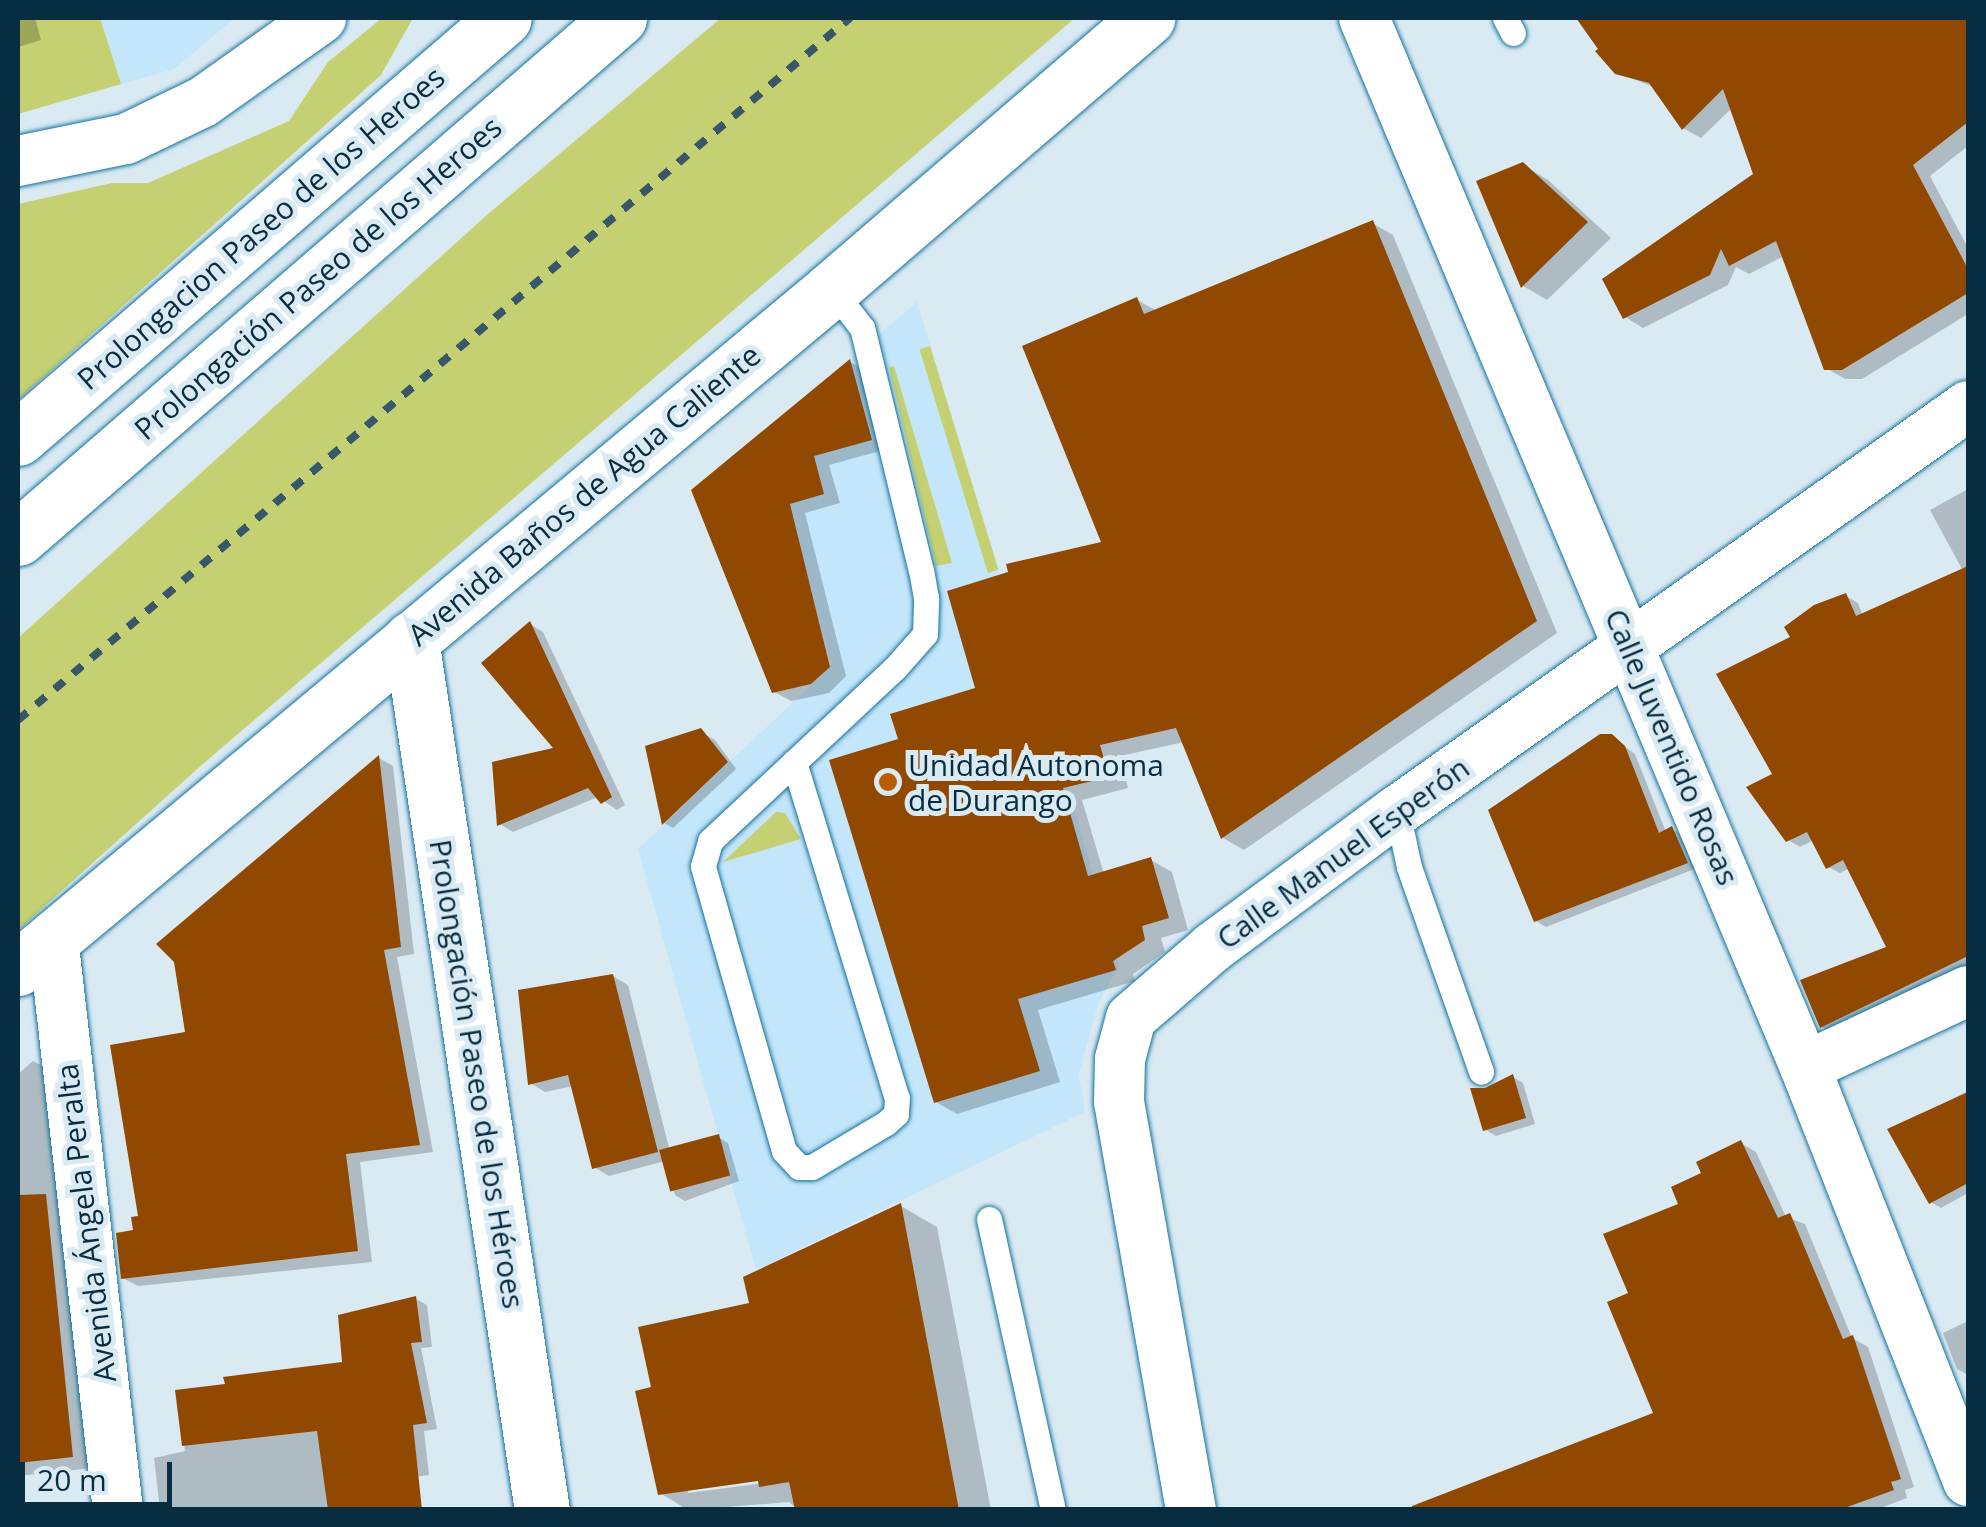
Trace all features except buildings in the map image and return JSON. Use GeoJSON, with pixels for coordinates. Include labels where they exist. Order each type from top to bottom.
{"type":"FeatureCollection","features":[{"type":"Feature","properties":{"kind":"street"},"geometry":{"type":"LineString","coordinates":[[18,161],[126,139],[202,102],[321,18]]}},
{"type":"Feature","properties":{"kind":"street","name":"Prolongacion Paseo de los Heroes"},"geometry":{"type":"LineString","coordinates":[[18,438],[504,18]]}},
{"type":"Feature","properties":{"kind":"street","name":"Prolongación Paseo de los Heroes"},"geometry":{"type":"LineString","coordinates":[[18,538],[618,18]]}},
{"type":"Feature","properties":{"kind":"street","name":"Avenida Baños de Agua Caliente"},"geometry":{"type":"LineString","coordinates":[[35,952],[832,289],[1147,18]]}},
{"type":"Feature","properties":{"kind":"street","name":"Calle Juventido Rosas"},"geometry":{"type":"LineString","coordinates":[[1364,18],[1805,1067],[1968,1481]]}},
{"type":"Feature","properties":{"kind":"street","name":"Calle Manuel Esperón"},"geometry":{"type":"LineString","coordinates":[[1190,1510],[1118,1102],[1120,1059],[1131,1018],[1213,947],[1397,811],[1631,649],[1968,406]]}},
{"type":"Feature","properties":{"kind":"street","name":"Prolongación Paseo de los Héroes"},"geometry":{"type":"LineString","coordinates":[[411,639],[542,1510]]}},
{"type":"Feature","properties":{"kind":"street","name":"Avenida Ángela Peralta"},"geometry":{"type":"LineString","coordinates":[[35,952],[118,1510]]}},
{"type":"Feature","properties":{"kind":"street"},"geometry":{"type":"LineString","coordinates":[[1805,1067],[1968,991]]}},
{"type":"Feature","properties":{"kind":"street"},"geometry":{"type":"LineString","coordinates":[[1947,1510],[1968,1502]]}},
{"type":"Feature","properties":{"kind":"lane"},"geometry":{"type":"LineString","coordinates":[[794,762],[896,1098],[896,1114],[886,1124],[812,1167],[799,1167],[784,1151],[703,866],[710,841],[794,762],[914,650],[928,618],[921,571],[862,328],[832,289]]}},
{"type":"Feature","properties":{"kind":"lane"},"geometry":{"type":"LineString","coordinates":[[1397,811],[1409,867],[1480,1072]]}},
{"type":"Feature","properties":{"kind":"lane"},"geometry":{"type":"LineString","coordinates":[[989,1219],[1053,1510]]}},
{"type":"Feature","properties":{"kind":"shaded area"},"geometry":{"type":"Polygon","coordinates":[[[18,18],[235,18],[174,69],[18,114],[18,18]]]}},
{"type":"Feature","properties":{"kind":"shaded area","name":"Unidad Autonoma de Durango"},"geometry":{"type":"Polygon","coordinates":[[[917,302],[1000,575],[1019,614],[1119,966],[1098,1004],[1079,1074],[1085,1112],[756,1270],[638,849],[832,665],[768,429],[917,302]]]}},
{"type":"Feature","properties":{"kind":"green space"},"geometry":{"type":"Polygon","coordinates":[[[18,18],[100,18],[121,84],[18,114],[18,18]]]}},
{"type":"Feature","properties":{"kind":"green space"},"geometry":{"type":"Polygon","coordinates":[[[382,18],[413,18],[381,75],[18,400],[18,204],[112,183],[148,183],[289,121],[328,62],[382,18]]]}},
{"type":"Feature","properties":{"kind":"green space"},"geometry":{"type":"Polygon","coordinates":[[[721,18],[1075,18],[204,763],[18,930],[18,638],[488,214],[721,18]]]}},
{"type":"Feature","properties":{"kind":"green space"},"geometry":{"type":"Polygon","coordinates":[[[930,346],[998,570],[988,573],[919,349],[930,346]]]}},
{"type":"Feature","properties":{"kind":"green space"},"geometry":{"type":"Polygon","coordinates":[[[894,366],[952,563],[936,566],[889,367],[894,366]]]}},
{"type":"Feature","properties":{"kind":"green space"},"geometry":{"type":"Polygon","coordinates":[[[776,812],[785,813],[801,839],[723,862],[776,812]]]}},
{"type":"Feature","properties":{"kind":"railway"},"geometry":{"type":"LineString","coordinates":[[18,720],[850,18]]}},
{"type":"Feature","properties":{"kind":"place","name":"Unidad Autonoma de Durango"},"geometry":{"type":"Point","coordinates":[888,782]}}]}
